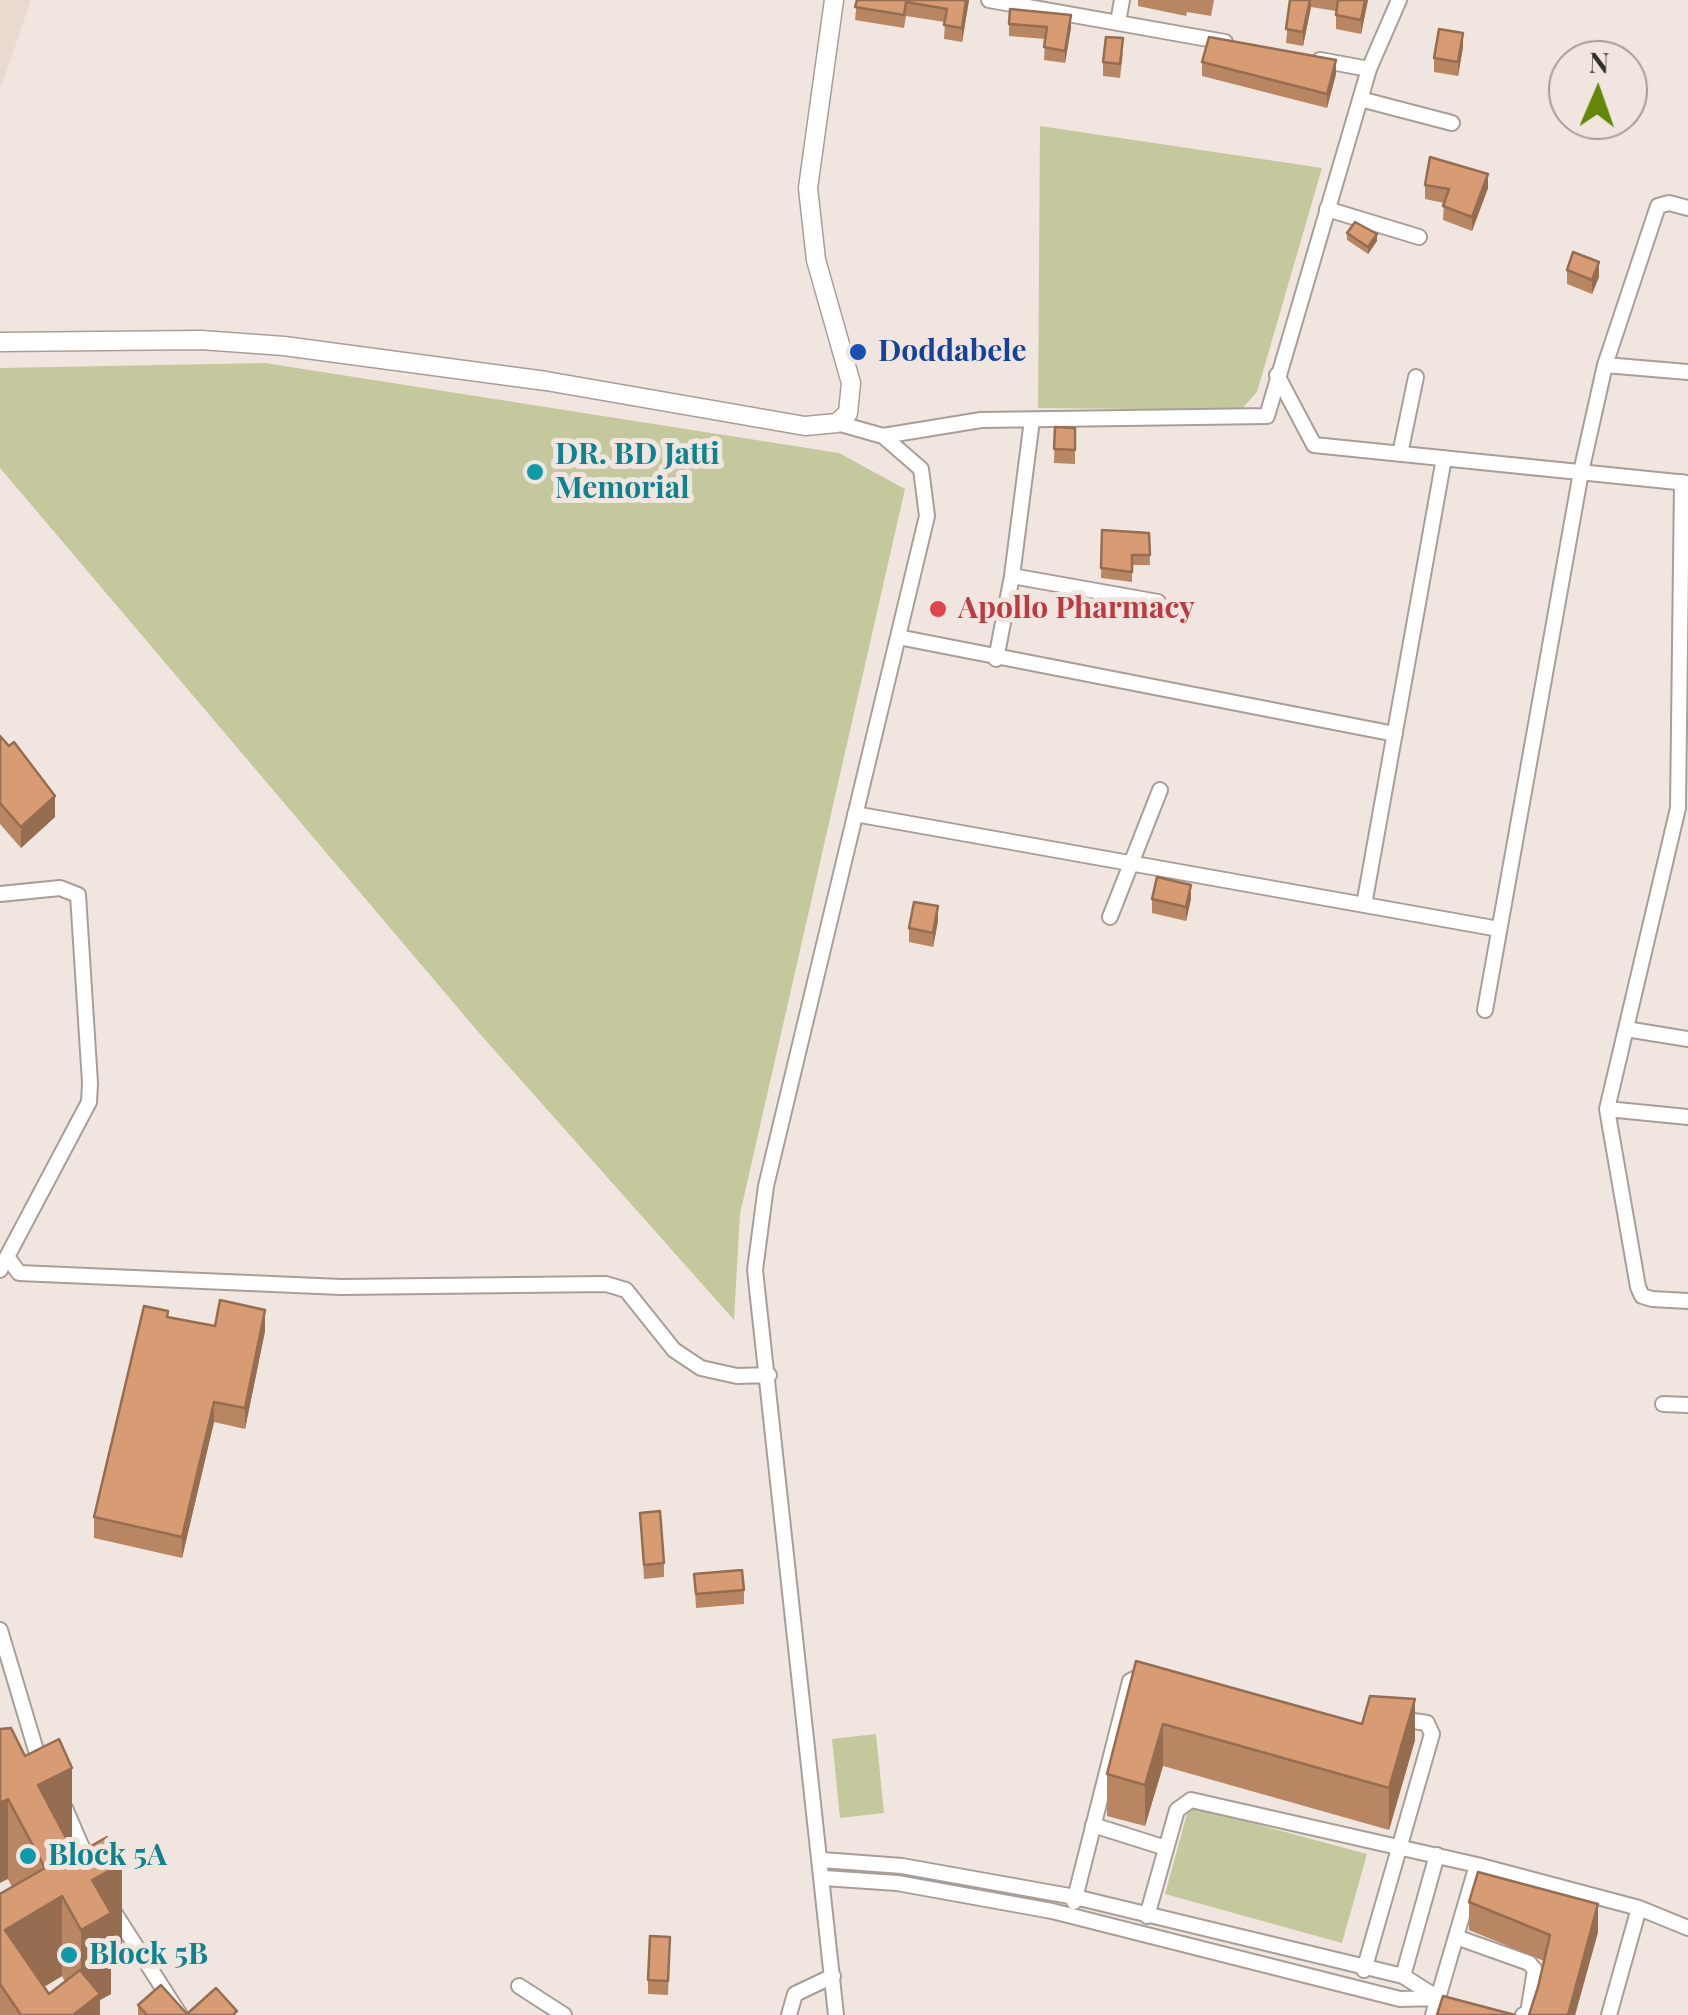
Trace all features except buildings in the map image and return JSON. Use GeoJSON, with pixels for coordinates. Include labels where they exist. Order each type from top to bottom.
{"type":"FeatureCollection","features":[{"type":"Feature","properties":{"kind":"street"},"geometry":{"type":"LineString","coordinates":[[834,0],[808,188],[816,260],[852,383],[848,413],[836,423]]}},
{"type":"Feature","properties":{"kind":"street"},"geometry":{"type":"LineString","coordinates":[[989,0],[1234,44]]}},
{"type":"Feature","properties":{"kind":"street"},"geometry":{"type":"LineString","coordinates":[[1118,22],[1122,0]]}},
{"type":"Feature","properties":{"kind":"street"},"geometry":{"type":"LineString","coordinates":[[0,342],[201,340],[284,346],[546,381],[806,426],[836,423],[883,436],[981,420],[1266,416],[1369,69],[1399,0]]}},
{"type":"Feature","properties":{"kind":"street"},"geometry":{"type":"LineString","coordinates":[[1311,58],[1369,69]]}},
{"type":"Feature","properties":{"kind":"street"},"geometry":{"type":"LineString","coordinates":[[1360,99],[1452,123]]}},
{"type":"Feature","properties":{"kind":"street"},"geometry":{"type":"LineString","coordinates":[[1485,1010],[1581,472],[1604,365],[1658,206],[1668,203],[1688,208]]}},
{"type":"Feature","properties":{"kind":"street"},"geometry":{"type":"LineString","coordinates":[[1327,209],[1419,237]]}},
{"type":"Feature","properties":{"kind":"street"},"geometry":{"type":"LineString","coordinates":[[1604,365],[1688,372]]}},
{"type":"Feature","properties":{"kind":"street"},"geometry":{"type":"LineString","coordinates":[[1277,375],[1314,445],[1685,482],[1678,808],[1607,1109],[1642,1296],[1688,1301]]}},
{"type":"Feature","properties":{"kind":"street"},"geometry":{"type":"LineString","coordinates":[[1400,454],[1416,377]]}},
{"type":"Feature","properties":{"kind":"street"},"geometry":{"type":"LineString","coordinates":[[996,658],[1012,576],[1032,420]]}},
{"type":"Feature","properties":{"kind":"street"},"geometry":{"type":"LineString","coordinates":[[836,2015],[755,1270],[766,1186],[927,516],[921,470],[883,436]]}},
{"type":"Feature","properties":{"kind":"street"},"geometry":{"type":"LineString","coordinates":[[1364,905],[1444,458]]}},
{"type":"Feature","properties":{"kind":"street"},"geometry":{"type":"LineString","coordinates":[[1012,576],[1158,602]]}},
{"type":"Feature","properties":{"kind":"street"},"geometry":{"type":"LineString","coordinates":[[898,637],[1395,734]]}},
{"type":"Feature","properties":{"kind":"street"},"geometry":{"type":"LineString","coordinates":[[1110,917],[1160,790]]}},
{"type":"Feature","properties":{"kind":"street"},"geometry":{"type":"LineString","coordinates":[[855,814],[1498,929]]}},
{"type":"Feature","properties":{"kind":"street"},"geometry":{"type":"LineString","coordinates":[[0,894],[60,888],[78,895],[90,1083],[89,1102],[7,1250],[4,1264],[19,1273],[322,1286],[606,1284],[626,1290],[674,1350],[701,1368],[738,1376],[769,1375]]}},
{"type":"Feature","properties":{"kind":"street"},"geometry":{"type":"LineString","coordinates":[[1626,1029],[1688,1039]]}},
{"type":"Feature","properties":{"kind":"street"},"geometry":{"type":"LineString","coordinates":[[1607,1109],[1688,1117]]}},
{"type":"Feature","properties":{"kind":"street"},"geometry":{"type":"LineString","coordinates":[[1663,1404],[1688,1405]]}},
{"type":"Feature","properties":{"kind":"street"},"geometry":{"type":"LineString","coordinates":[[0,1630],[52,1784],[98,1883]]}},
{"type":"Feature","properties":{"kind":"street"},"geometry":{"type":"LineString","coordinates":[[1071,1916],[1130,1682],[1138,1674],[1156,1678]]}},
{"type":"Feature","properties":{"kind":"street"},"geometry":{"type":"LineString","coordinates":[[1364,1970],[1433,1727],[1402,1716],[1393,1731]]}},
{"type":"Feature","properties":{"kind":"street"},"geometry":{"type":"LineString","coordinates":[[1147,1916],[1177,1810],[1192,1800],[1437,1854],[1639,1908],[1688,1928]]}},
{"type":"Feature","properties":{"kind":"street"},"geometry":{"type":"LineString","coordinates":[[1094,1825],[1166,1848]]}},
{"type":"Feature","properties":{"kind":"street"},"geometry":{"type":"LineString","coordinates":[[1403,1976],[1437,1854]]}},
{"type":"Feature","properties":{"kind":"street"},"geometry":{"type":"LineString","coordinates":[[822,1860],[902,1866],[1075,1897],[1364,1970],[1403,1976],[1438,1998]]}},
{"type":"Feature","properties":{"kind":"street"},"geometry":{"type":"LineString","coordinates":[[1433,2015],[1477,1866]]}},
{"type":"Feature","properties":{"kind":"street"},"geometry":{"type":"LineString","coordinates":[[824,1878],[897,1883],[1071,1916],[1400,1999],[1457,2002]]}},
{"type":"Feature","properties":{"kind":"street"},"geometry":{"type":"LineString","coordinates":[[106,1898],[180,2015]]}},
{"type":"Feature","properties":{"kind":"street"},"geometry":{"type":"LineString","coordinates":[[1609,2015],[1639,1908]]}},
{"type":"Feature","properties":{"kind":"street"},"geometry":{"type":"LineString","coordinates":[[1456,1937],[1529,1963],[1535,1970],[1528,2013],[1517,2015]]}},
{"type":"Feature","properties":{"kind":"street"},"geometry":{"type":"LineString","coordinates":[[789,2015],[795,1994],[833,1976]]}},
{"type":"Feature","properties":{"kind":"street"},"geometry":{"type":"LineString","coordinates":[[519,1986],[564,2015]]}},
{"type":"Feature","properties":{"kind":"shaded area"},"geometry":{"type":"Polygon","coordinates":[[[0,0],[31,0],[0,90],[0,0]]]}},
{"type":"Feature","properties":{"kind":"green space"},"geometry":{"type":"Polygon","coordinates":[[[1040,126],[1322,168],[1257,392],[1241,410],[1038,408],[1040,126]]]}},
{"type":"Feature","properties":{"kind":"green space"},"geometry":{"type":"Polygon","coordinates":[[[265,363],[839,453],[905,489],[740,1214],[734,1320],[480,1034],[0,468],[0,368],[265,363]]]}},
{"type":"Feature","properties":{"kind":"green space"},"geometry":{"type":"Polygon","coordinates":[[[876,1734],[884,1813],[840,1818],[832,1739],[876,1734]]]}},
{"type":"Feature","properties":{"kind":"green space"},"geometry":{"type":"Polygon","coordinates":[[[1189,1806],[1367,1854],[1342,1943],[1165,1894],[1189,1806]]]}},
{"type":"Feature","properties":{"kind":"place","name":"Doddabele"},"geometry":{"type":"Point","coordinates":[858,352]}},
{"type":"Feature","properties":{"kind":"place","name":"DR. BD Jatti Memorial"},"geometry":{"type":"Point","coordinates":[535,472]}},
{"type":"Feature","properties":{"kind":"place","name":"Apollo Pharmacy"},"geometry":{"type":"Point","coordinates":[938,609]}},
{"type":"Feature","properties":{"kind":"place","name":"Block 5A"},"geometry":{"type":"Point","coordinates":[28,1856]}},
{"type":"Feature","properties":{"kind":"place","name":"Block 5B"},"geometry":{"type":"Point","coordinates":[69,1955]}}]}
